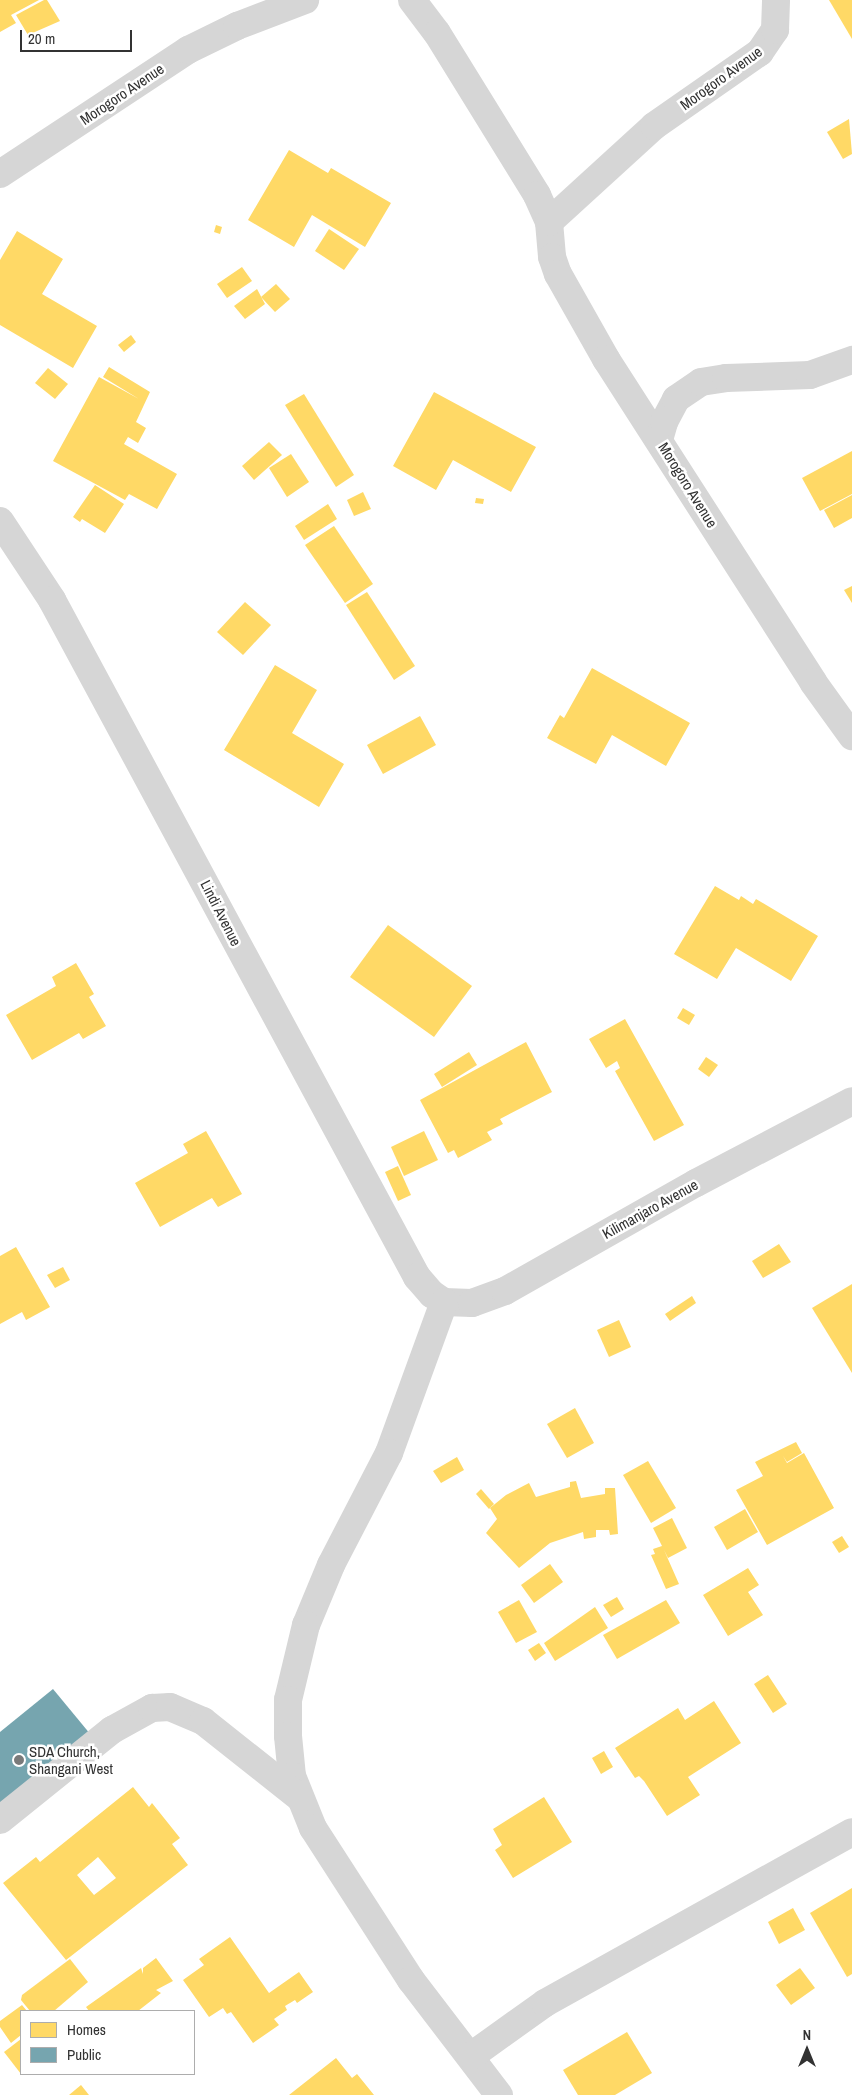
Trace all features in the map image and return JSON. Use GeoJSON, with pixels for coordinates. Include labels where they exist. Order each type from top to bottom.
{"type":"FeatureCollection","features":[{"type":"Feature","properties":{"kind":"street","name":"Morogoro Avenue"},"geometry":{"type":"LineString","coordinates":[[0,174],[188,50],[237,26],[305,0]]}},
{"type":"Feature","properties":{"kind":"street","name":"Morogoro Avenue"},"geometry":{"type":"LineString","coordinates":[[412,0],[518,161],[548,222],[552,257],[565,289],[813,682],[852,736]]}},
{"type":"Feature","properties":{"kind":"street","name":"Morogoro Avenue"},"geometry":{"type":"LineString","coordinates":[[548,222],[654,126],[760,52],[775,30],[776,0]]}},
{"type":"Feature","properties":{"kind":"street"},"geometry":{"type":"LineString","coordinates":[[659,440],[664,422],[676,398],[701,382],[726,378],[810,375],[852,360]]}},
{"type":"Feature","properties":{"kind":"street","name":"Lindi Avenue"},"geometry":{"type":"LineString","coordinates":[[0,521],[52,600],[417,1277],[432,1294],[444,1302]]}},
{"type":"Feature","properties":{"kind":"street","name":"Kilimanjaro Avenue"},"geometry":{"type":"LineString","coordinates":[[444,1302],[472,1304],[505,1291],[696,1183],[852,1101]]}},
{"type":"Feature","properties":{"kind":"street"},"geometry":{"type":"LineString","coordinates":[[444,1302],[389,1453],[331,1565],[306,1625],[292,1675],[287,1715],[292,1776],[313,1828],[410,1980],[471,2056],[499,2095]]}},
{"type":"Feature","properties":{"kind":"street"},"geometry":{"type":"LineString","coordinates":[[0,1820],[112,1730],[152,1708],[170,1707],[202,1721],[300,1798]]}},
{"type":"Feature","properties":{"kind":"street"},"geometry":{"type":"LineString","coordinates":[[471,2056],[546,2003],[852,1832]]}},
{"type":"Feature","properties":{"kind":"building: Homes"},"geometry":{"type":"Polygon","coordinates":[[[0,0],[39,0],[11,15],[16,23],[0,32],[0,0]]]}},
{"type":"Feature","properties":{"kind":"building: Homes"},"geometry":{"type":"Polygon","coordinates":[[[47,0],[60,21],[28,35],[16,15],[47,0]]]}},
{"type":"Feature","properties":{"kind":"building: Homes"},"geometry":{"type":"Polygon","coordinates":[[[829,0],[852,0],[852,39],[829,0]]]}},
{"type":"Feature","properties":{"kind":"building: Homes"},"geometry":{"type":"Polygon","coordinates":[[[849,119],[852,154],[843,159],[827,132],[849,119]]]}},
{"type":"Feature","properties":{"kind":"building: Homes"},"geometry":{"type":"Polygon","coordinates":[[[289,150],[328,173],[331,168],[391,203],[365,247],[312,215],[294,247],[248,220],[289,150]]]}},
{"type":"Feature","properties":{"kind":"building: Homes"},"geometry":{"type":"Polygon","coordinates":[[[216,225],[222,227],[220,234],[214,232],[216,225]]]}},
{"type":"Feature","properties":{"kind":"building: Homes"},"geometry":{"type":"Polygon","coordinates":[[[329,229],[359,249],[344,270],[315,251],[329,229]]]}},
{"type":"Feature","properties":{"kind":"building: Homes"},"geometry":{"type":"Polygon","coordinates":[[[17,231],[63,259],[42,294],[97,326],[73,368],[0,325],[0,260],[17,231]]]}},
{"type":"Feature","properties":{"kind":"building: Homes"},"geometry":{"type":"Polygon","coordinates":[[[242,267],[252,281],[227,298],[217,284],[242,267]]]}},
{"type":"Feature","properties":{"kind":"building: Homes"},"geometry":{"type":"Polygon","coordinates":[[[276,284],[290,299],[275,312],[261,297],[276,284]]]}},
{"type":"Feature","properties":{"kind":"building: Homes"},"geometry":{"type":"Polygon","coordinates":[[[257,289],[265,304],[245,319],[234,306],[257,289]]]}},
{"type":"Feature","properties":{"kind":"building: Homes"},"geometry":{"type":"Polygon","coordinates":[[[131,335],[136,342],[124,352],[118,345],[131,335]]]}},
{"type":"Feature","properties":{"kind":"building: Homes"},"geometry":{"type":"Polygon","coordinates":[[[109,367],[150,392],[136,422],[146,428],[138,443],[128,437],[124,444],[177,474],[157,509],[129,494],[125,500],[53,461],[99,377],[139,399],[103,377],[109,367]]]}},
{"type":"Feature","properties":{"kind":"building: Homes"},"geometry":{"type":"Polygon","coordinates":[[[48,368],[68,384],[55,399],[35,383],[48,368]]]}},
{"type":"Feature","properties":{"kind":"building: Homes"},"geometry":{"type":"Polygon","coordinates":[[[434,392],[536,447],[511,492],[453,460],[436,490],[393,466],[434,392]]]}},
{"type":"Feature","properties":{"kind":"building: Homes"},"geometry":{"type":"Polygon","coordinates":[[[304,394],[354,475],[336,487],[285,405],[304,394]]]}},
{"type":"Feature","properties":{"kind":"building: Homes"},"geometry":{"type":"Polygon","coordinates":[[[269,442],[282,455],[254,480],[242,466],[269,442]]]}},
{"type":"Feature","properties":{"kind":"building: Homes"},"geometry":{"type":"Polygon","coordinates":[[[852,451],[852,494],[820,511],[802,478],[852,451]]]}},
{"type":"Feature","properties":{"kind":"building: Homes"},"geometry":{"type":"Polygon","coordinates":[[[291,454],[309,482],[287,497],[269,468],[291,454]]]}},
{"type":"Feature","properties":{"kind":"building: Homes"},"geometry":{"type":"Polygon","coordinates":[[[95,485],[124,504],[105,533],[82,519],[80,522],[73,517],[95,485]]]}},
{"type":"Feature","properties":{"kind":"building: Homes"},"geometry":{"type":"Polygon","coordinates":[[[363,492],[371,509],[354,516],[347,500],[363,492]]]}},
{"type":"Feature","properties":{"kind":"building: Homes"},"geometry":{"type":"Polygon","coordinates":[[[852,495],[852,518],[834,528],[824,510],[852,495]]]}},
{"type":"Feature","properties":{"kind":"building: Homes"},"geometry":{"type":"Polygon","coordinates":[[[476,498],[484,499],[483,504],[475,503],[476,498]]]}},
{"type":"Feature","properties":{"kind":"building: Homes"},"geometry":{"type":"Polygon","coordinates":[[[328,504],[337,519],[304,540],[295,526],[328,504]]]}},
{"type":"Feature","properties":{"kind":"building: Homes"},"geometry":{"type":"Polygon","coordinates":[[[334,526],[373,584],[345,603],[305,545],[334,526]]]}},
{"type":"Feature","properties":{"kind":"building: Homes"},"geometry":{"type":"Polygon","coordinates":[[[852,586],[852,603],[844,590],[852,586]]]}},
{"type":"Feature","properties":{"kind":"building: Homes"},"geometry":{"type":"Polygon","coordinates":[[[367,592],[415,666],[394,680],[346,605],[367,592]]]}},
{"type":"Feature","properties":{"kind":"building: Homes"},"geometry":{"type":"Polygon","coordinates":[[[245,602],[271,625],[243,655],[217,632],[245,602]]]}},
{"type":"Feature","properties":{"kind":"building: Homes"},"geometry":{"type":"Polygon","coordinates":[[[275,665],[317,690],[292,733],[344,764],[319,807],[224,750],[275,665]]]}},
{"type":"Feature","properties":{"kind":"building: Homes"},"geometry":{"type":"Polygon","coordinates":[[[592,668],[690,723],[666,766],[612,735],[596,764],[547,738],[560,715],[564,718],[592,668]]]}},
{"type":"Feature","properties":{"kind":"building: Homes"},"geometry":{"type":"Polygon","coordinates":[[[420,716],[436,745],[383,774],[367,745],[420,716]]]}},
{"type":"Feature","properties":{"kind":"building: Homes"},"geometry":{"type":"Polygon","coordinates":[[[715,886],[739,900],[741,896],[753,904],[756,899],[818,936],[791,981],[736,948],[717,979],[674,954],[715,886]]]}},
{"type":"Feature","properties":{"kind":"building: Homes"},"geometry":{"type":"Polygon","coordinates":[[[388,925],[472,986],[434,1037],[350,977],[388,925]]]}},
{"type":"Feature","properties":{"kind":"building: Homes"},"geometry":{"type":"Polygon","coordinates":[[[76,963],[94,994],[89,997],[106,1026],[83,1039],[79,1033],[32,1060],[6,1015],[56,986],[52,977],[76,963]]]}},
{"type":"Feature","properties":{"kind":"building: Homes"},"geometry":{"type":"Polygon","coordinates":[[[683,1008],[695,1015],[689,1025],[677,1018],[683,1008]]]}},
{"type":"Feature","properties":{"kind":"building: Homes"},"geometry":{"type":"Polygon","coordinates":[[[625,1019],[684,1125],[654,1141],[615,1071],[620,1068],[617,1061],[606,1068],[589,1039],[625,1019]]]}},
{"type":"Feature","properties":{"kind":"building: Homes"},"geometry":{"type":"Polygon","coordinates":[[[526,1042],[552,1092],[500,1119],[503,1124],[487,1132],[492,1140],[458,1158],[454,1150],[448,1153],[420,1100],[526,1042]]]}},
{"type":"Feature","properties":{"kind":"building: Homes"},"geometry":{"type":"Polygon","coordinates":[[[469,1052],[477,1065],[442,1087],[434,1074],[469,1052]]]}},
{"type":"Feature","properties":{"kind":"building: Homes"},"geometry":{"type":"Polygon","coordinates":[[[706,1057],[718,1065],[709,1077],[698,1069],[706,1057]]]}},
{"type":"Feature","properties":{"kind":"building: Homes"},"geometry":{"type":"Polygon","coordinates":[[[206,1131],[242,1194],[218,1207],[212,1198],[160,1227],[135,1183],[188,1153],[183,1144],[206,1131]]]}},
{"type":"Feature","properties":{"kind":"building: Homes"},"geometry":{"type":"Polygon","coordinates":[[[424,1131],[438,1160],[404,1176],[391,1147],[424,1131]]]}},
{"type":"Feature","properties":{"kind":"building: Homes"},"geometry":{"type":"Polygon","coordinates":[[[398,1166],[411,1195],[398,1201],[385,1172],[398,1166]]]}},
{"type":"Feature","properties":{"kind":"building: Homes"},"geometry":{"type":"Polygon","coordinates":[[[779,1244],[791,1262],[763,1278],[752,1261],[779,1244]]]}},
{"type":"Feature","properties":{"kind":"building: Homes"},"geometry":{"type":"Polygon","coordinates":[[[16,1247],[50,1307],[26,1320],[22,1312],[0,1324],[0,1256],[16,1247]]]}},
{"type":"Feature","properties":{"kind":"building: Homes"},"geometry":{"type":"Polygon","coordinates":[[[63,1267],[70,1280],[55,1288],[47,1275],[63,1267]]]}},
{"type":"Feature","properties":{"kind":"building: Homes"},"geometry":{"type":"Polygon","coordinates":[[[852,1284],[852,1373],[812,1308],[852,1284]]]}},
{"type":"Feature","properties":{"kind":"building: Homes"},"geometry":{"type":"Polygon","coordinates":[[[692,1296],[696,1303],[670,1321],[665,1314],[692,1296]]]}},
{"type":"Feature","properties":{"kind":"building: Homes"},"geometry":{"type":"Polygon","coordinates":[[[619,1320],[631,1347],[609,1357],[597,1330],[619,1320]]]}},
{"type":"Feature","properties":{"kind":"building: Homes"},"geometry":{"type":"Polygon","coordinates":[[[575,1408],[594,1443],[567,1458],[547,1424],[575,1408]]]}},
{"type":"Feature","properties":{"kind":"building: Homes"},"geometry":{"type":"Polygon","coordinates":[[[796,1442],[802,1453],[787,1462],[783,1456],[787,1463],[804,1453],[834,1508],[767,1545],[736,1490],[763,1476],[755,1462],[796,1442]]]}},
{"type":"Feature","properties":{"kind":"building: Homes"},"geometry":{"type":"Polygon","coordinates":[[[457,1457],[464,1470],[441,1483],[433,1471],[457,1457]]]}},
{"type":"Feature","properties":{"kind":"building: Homes"},"geometry":{"type":"Polygon","coordinates":[[[648,1461],[676,1508],[651,1523],[623,1475],[648,1461]]]}},
{"type":"Feature","properties":{"kind":"building: Homes"},"geometry":{"type":"Polygon","coordinates":[[[576,1481],[581,1498],[605,1494],[605,1488],[615,1488],[618,1534],[610,1535],[609,1530],[596,1530],[596,1537],[584,1539],[583,1532],[550,1543],[519,1568],[486,1533],[497,1519],[490,1508],[506,1495],[529,1483],[536,1497],[570,1487],[570,1482],[576,1481]]]}},
{"type":"Feature","properties":{"kind":"building: Homes"},"geometry":{"type":"Polygon","coordinates":[[[481,1489],[494,1504],[489,1509],[476,1494],[481,1489]]]}},
{"type":"Feature","properties":{"kind":"building: Homes"},"geometry":{"type":"Polygon","coordinates":[[[745,1509],[758,1532],[727,1550],[714,1527],[745,1509]]]}},
{"type":"Feature","properties":{"kind":"building: Homes"},"geometry":{"type":"Polygon","coordinates":[[[672,1518],[687,1548],[668,1558],[664,1550],[679,1584],[666,1589],[651,1555],[655,1554],[653,1549],[662,1546],[653,1528],[672,1518]]]}},
{"type":"Feature","properties":{"kind":"building: Homes"},"geometry":{"type":"Polygon","coordinates":[[[842,1536],[849,1547],[839,1553],[832,1542],[842,1536]]]}},
{"type":"Feature","properties":{"kind":"building: Homes"},"geometry":{"type":"Polygon","coordinates":[[[550,1564],[563,1582],[534,1603],[521,1585],[550,1564]]]}},
{"type":"Feature","properties":{"kind":"building: Homes"},"geometry":{"type":"Polygon","coordinates":[[[748,1568],[759,1585],[748,1592],[763,1615],[728,1636],[703,1595],[748,1568]]]}},
{"type":"Feature","properties":{"kind":"building: Homes"},"geometry":{"type":"Polygon","coordinates":[[[617,1597],[624,1609],[611,1617],[603,1605],[617,1597]]]}},
{"type":"Feature","properties":{"kind":"building: Homes"},"geometry":{"type":"Polygon","coordinates":[[[519,1600],[537,1632],[516,1643],[498,1612],[519,1600]]]}},
{"type":"Feature","properties":{"kind":"building: Homes"},"geometry":{"type":"Polygon","coordinates":[[[666,1600],[680,1623],[617,1659],[603,1635],[666,1600]]]}},
{"type":"Feature","properties":{"kind":"building: Homes"},"geometry":{"type":"Polygon","coordinates":[[[595,1607],[608,1628],[555,1661],[544,1643],[595,1607]]]}},
{"type":"Feature","properties":{"kind":"building: Homes"},"geometry":{"type":"Polygon","coordinates":[[[539,1643],[546,1653],[535,1661],[528,1650],[539,1643]]]}},
{"type":"Feature","properties":{"kind":"building: Homes"},"geometry":{"type":"Polygon","coordinates":[[[768,1675],[787,1704],[773,1713],[754,1684],[768,1675]]]}},
{"type":"Feature","properties":{"kind":"building: Homes"},"geometry":{"type":"Polygon","coordinates":[[[714,1701],[741,1743],[688,1777],[700,1795],[667,1816],[644,1781],[639,1776],[635,1778],[615,1748],[678,1708],[685,1720],[714,1701]]]}},
{"type":"Feature","properties":{"kind":"building: Homes"},"geometry":{"type":"Polygon","coordinates":[[[604,1751],[613,1767],[601,1774],[592,1758],[604,1751]]]}},
{"type":"Feature","properties":{"kind":"building: Homes"},"geometry":{"type":"Polygon","coordinates":[[[133,1787],[149,1807],[152,1803],[180,1838],[172,1844],[188,1865],[66,1960],[3,1883],[36,1857],[40,1862],[133,1787]],[[98,1857],[77,1875],[94,1895],[116,1878],[98,1857]]]}},
{"type":"Feature","properties":{"kind":"building: Homes"},"geometry":{"type":"Polygon","coordinates":[[[544,1797],[572,1842],[513,1878],[495,1850],[502,1845],[493,1829],[544,1797]]]}},
{"type":"Feature","properties":{"kind":"building: Homes"},"geometry":{"type":"Polygon","coordinates":[[[852,1888],[852,1974],[847,1977],[810,1913],[852,1888]]]}},
{"type":"Feature","properties":{"kind":"building: Homes"},"geometry":{"type":"Polygon","coordinates":[[[793,1908],[805,1930],[779,1944],[768,1922],[793,1908]]]}},
{"type":"Feature","properties":{"kind":"building: Homes"},"geometry":{"type":"Polygon","coordinates":[[[230,1937],[269,1993],[299,1972],[313,1992],[297,2003],[295,2000],[285,2006],[287,2010],[274,2019],[279,2025],[253,2043],[231,2012],[227,2014],[223,2008],[209,2017],[183,1980],[204,1965],[199,1959],[230,1937]]]}},
{"type":"Feature","properties":{"kind":"building: Homes"},"geometry":{"type":"Polygon","coordinates":[[[156,1958],[173,1981],[156,1990],[161,1993],[139,2010],[88,2010],[86,2007],[141,1968],[143,1974],[143,1968],[156,1958]]]}},
{"type":"Feature","properties":{"kind":"building: Homes"},"geometry":{"type":"Polygon","coordinates":[[[70,1959],[88,1982],[55,2010],[29,2010],[21,2000],[22,1995],[70,1959]]]}},
{"type":"Feature","properties":{"kind":"building: Homes"},"geometry":{"type":"Polygon","coordinates":[[[800,1968],[815,1988],[791,2005],[776,1985],[800,1968]]]}},
{"type":"Feature","properties":{"kind":"building: Homes"},"geometry":{"type":"Polygon","coordinates":[[[22,2005],[26,2010],[20,2010],[20,2036],[11,2043],[0,2027],[0,2021],[22,2005]]]}},
{"type":"Feature","properties":{"kind":"building: Homes"},"geometry":{"type":"Polygon","coordinates":[[[627,2032],[652,2073],[615,2095],[578,2095],[563,2070],[627,2032]]]}},
{"type":"Feature","properties":{"kind":"building: Homes"},"geometry":{"type":"Polygon","coordinates":[[[20,2040],[20,2073],[4,2052],[20,2040]]]}},
{"type":"Feature","properties":{"kind":"building: Homes"},"geometry":{"type":"Polygon","coordinates":[[[336,2058],[352,2078],[357,2074],[374,2095],[289,2095],[336,2058]]]}},
{"type":"Feature","properties":{"kind":"building: Homes"},"geometry":{"type":"Polygon","coordinates":[[[81,2085],[89,2095],[69,2095],[81,2085]]]}},
{"type":"Feature","properties":{"kind":"building: Public"},"geometry":{"type":"Polygon","coordinates":[[[53,1689],[91,1735],[0,1809],[0,1732],[53,1689]]]}},
{"type":"Feature","properties":{"kind":"place","name":"SDA Church, Shangani West"},"geometry":{"type":"Point","coordinates":[19,1760]}}]}
